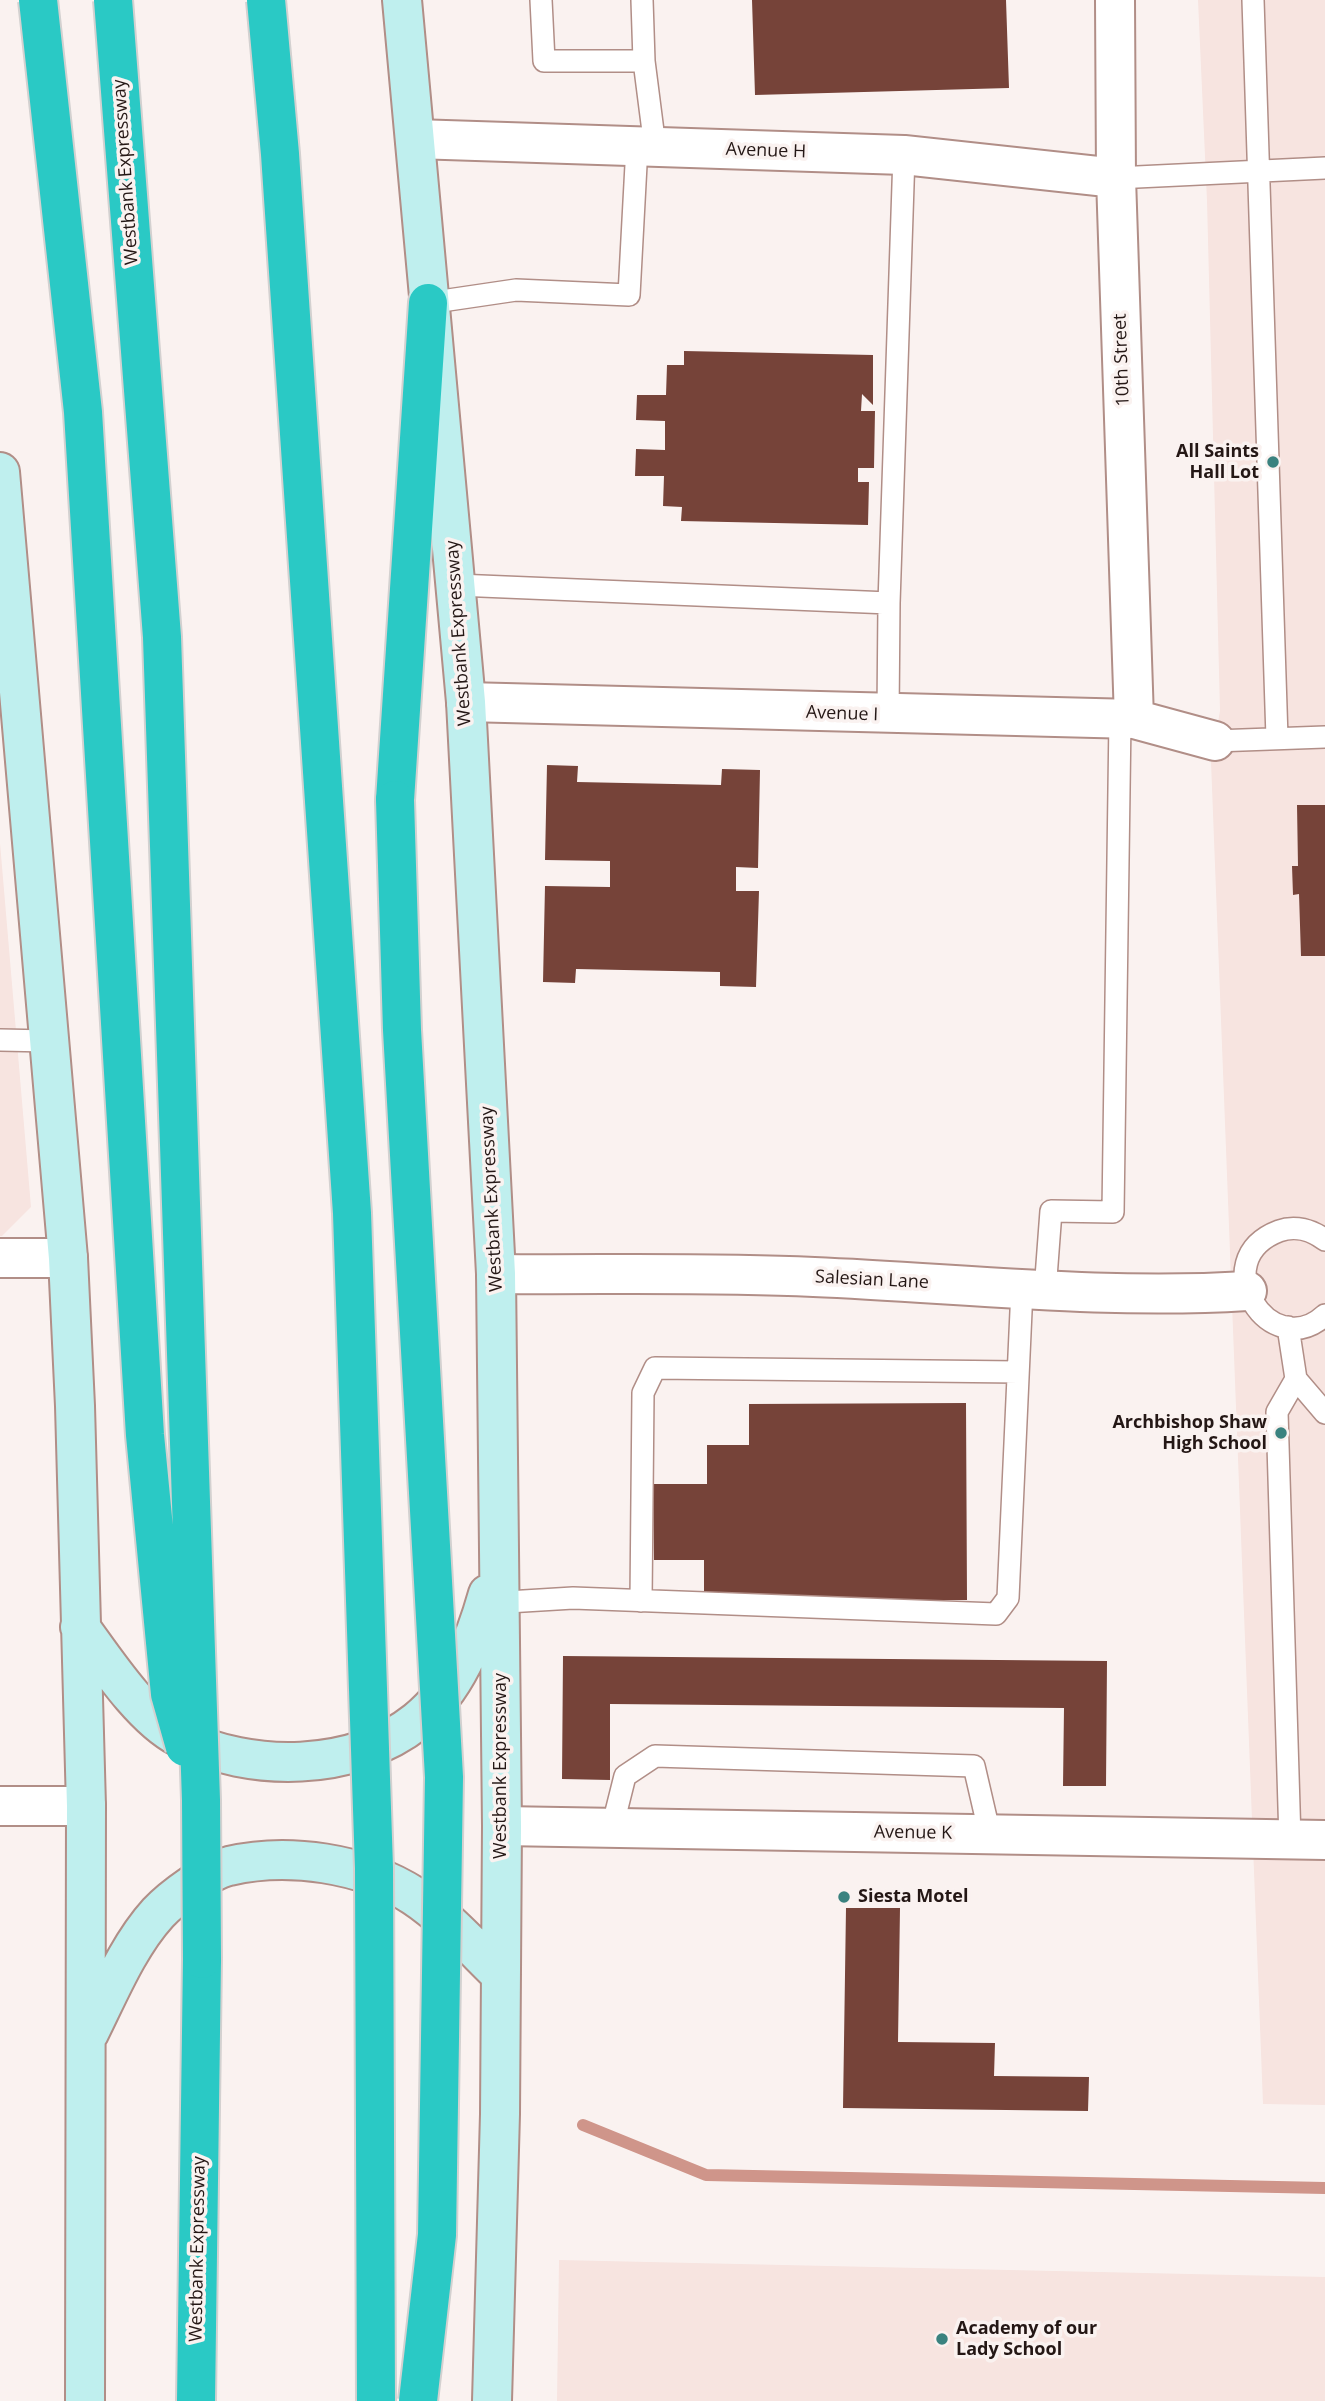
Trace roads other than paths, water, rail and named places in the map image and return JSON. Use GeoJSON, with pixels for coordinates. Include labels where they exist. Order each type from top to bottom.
{"type":"FeatureCollection","features":[{"type":"Feature","properties":{"kind":"highway"},"geometry":{"type":"LineString","coordinates":[[38,0],[83,412],[146,1449],[170,1694],[201,1800]]}},
{"type":"Feature","properties":{"kind":"highway","name":"Westbank Expressway"},"geometry":{"type":"LineString","coordinates":[[113,0],[162,637],[201,1800],[196,2401]]}},
{"type":"Feature","properties":{"kind":"highway"},"geometry":{"type":"LineString","coordinates":[[266,0],[281,168],[352,1213],[374,1868],[376,2401]]}},
{"type":"Feature","properties":{"kind":"highway"},"geometry":{"type":"LineString","coordinates":[[418,2401],[437,2235],[444,1777],[402,1030],[395,800],[428,303]]}},
{"type":"Feature","properties":{"kind":"main road","name":"Westbank Expressway"},"geometry":{"type":"LineString","coordinates":[[402,0],[466,702],[496,1274],[499,1557],[493,1602],[502,1826],[492,2401]]}},
{"type":"Feature","properties":{"kind":"main road"},"geometry":{"type":"LineString","coordinates":[[0,472],[10,694],[49,1041],[68,1258],[86,1806],[85,2401]]}},
{"type":"Feature","properties":{"kind":"main road","name":"Westbank Expressway"},"geometry":{"type":"LineString","coordinates":[[80,1627],[119,1679],[152,1715],[178,1736],[228,1755],[278,1762],[364,1751],[417,1721],[449,1685],[493,1602]]}},
{"type":"Feature","properties":{"kind":"main road"},"geometry":{"type":"LineString","coordinates":[[87,2038],[125,1963],[158,1913],[187,1889],[226,1866],[274,1860],[318,1861],[366,1875],[412,1895],[447,1922],[501,1975]]}},
{"type":"Feature","properties":{"kind":"street","name":"10th Street"},"geometry":{"type":"LineString","coordinates":[[1115,0],[1115,178],[1127,719]]}},
{"type":"Feature","properties":{"kind":"street","name":"Avenue H"},"geometry":{"type":"LineString","coordinates":[[415,139],[904,155],[1115,178]]}},
{"type":"Feature","properties":{"kind":"street","name":"Avenue I"},"geometry":{"type":"LineString","coordinates":[[466,702],[887,715],[1127,719],[1215,741]]}},
{"type":"Feature","properties":{"kind":"street"},"geometry":{"type":"LineString","coordinates":[[0,1258],[68,1258]]}},
{"type":"Feature","properties":{"kind":"street","name":"Salesian Lane"},"geometry":{"type":"LineString","coordinates":[[496,1274],[811,1276],[1175,1296],[1247,1291]]}},
{"type":"Feature","properties":{"kind":"street"},"geometry":{"type":"LineString","coordinates":[[0,1806],[86,1806]]}},
{"type":"Feature","properties":{"kind":"street","name":"Avenue K"},"geometry":{"type":"LineString","coordinates":[[502,1826],[1307,1840]]}},
{"type":"Feature","properties":{"kind":"lane"},"geometry":{"type":"LineString","coordinates":[[541,0],[544,61],[644,61]]}},
{"type":"Feature","properties":{"kind":"lane"},"geometry":{"type":"LineString","coordinates":[[428,303],[516,290],[629,295],[646,147],[642,0]]}},
{"type":"Feature","properties":{"kind":"lane"},"geometry":{"type":"LineString","coordinates":[[1253,0],[1277,738]]}},
{"type":"Feature","properties":{"kind":"lane"},"geometry":{"type":"LineString","coordinates":[[887,715],[904,155]]}},
{"type":"Feature","properties":{"kind":"lane"},"geometry":{"type":"LineString","coordinates":[[1115,178],[1325,168]]}},
{"type":"Feature","properties":{"kind":"lane"},"geometry":{"type":"LineString","coordinates":[[457,586],[889,603]]}},
{"type":"Feature","properties":{"kind":"lane"},"geometry":{"type":"LineString","coordinates":[[493,1602],[572,1598],[996,1614],[1008,1598],[1018,1372],[1051,1211],[1113,1212],[1127,719]]}},
{"type":"Feature","properties":{"kind":"lane"},"geometry":{"type":"LineString","coordinates":[[1215,741],[1325,737]]}},
{"type":"Feature","properties":{"kind":"lane"},"geometry":{"type":"LineString","coordinates":[[0,1040],[49,1041]]}},
{"type":"Feature","properties":{"kind":"lane"},"geometry":{"type":"LineString","coordinates":[[1325,1240],[1301,1229],[1284,1230],[1268,1236],[1255,1247],[1247,1262],[1244,1279],[1247,1291],[1263,1317],[1287,1327],[1304,1326],[1325,1315]]}},
{"type":"Feature","properties":{"kind":"lane"},"geometry":{"type":"LineString","coordinates":[[1287,1327],[1296,1379],[1325,1413]]}},
{"type":"Feature","properties":{"kind":"lane"},"geometry":{"type":"LineString","coordinates":[[640,1601],[643,1393],[655,1368],[1018,1372]]}},
{"type":"Feature","properties":{"kind":"lane"},"geometry":{"type":"LineString","coordinates":[[1296,1379],[1277,1412],[1307,1840]]}},
{"type":"Feature","properties":{"kind":"lane"},"geometry":{"type":"LineString","coordinates":[[612,1828],[625,1776],[655,1756],[974,1766],[990,1835]]}},
{"type":"Feature","properties":{"kind":"waterway"},"geometry":{"type":"LineString","coordinates":[[583,2125],[706,2175],[1325,2188]]}},
{"type":"Feature","properties":{"kind":"place","name":"All Saints Hall Lot"},"geometry":{"type":"Point","coordinates":[1273,462]}},
{"type":"Feature","properties":{"kind":"place","name":"Archbishop Shaw High School"},"geometry":{"type":"Point","coordinates":[1281,1433]}},
{"type":"Feature","properties":{"kind":"place","name":"Siesta Motel"},"geometry":{"type":"Point","coordinates":[844,1897]}},
{"type":"Feature","properties":{"kind":"place","name":"Academy of our Lady School"},"geometry":{"type":"Point","coordinates":[942,2339]}}]}
